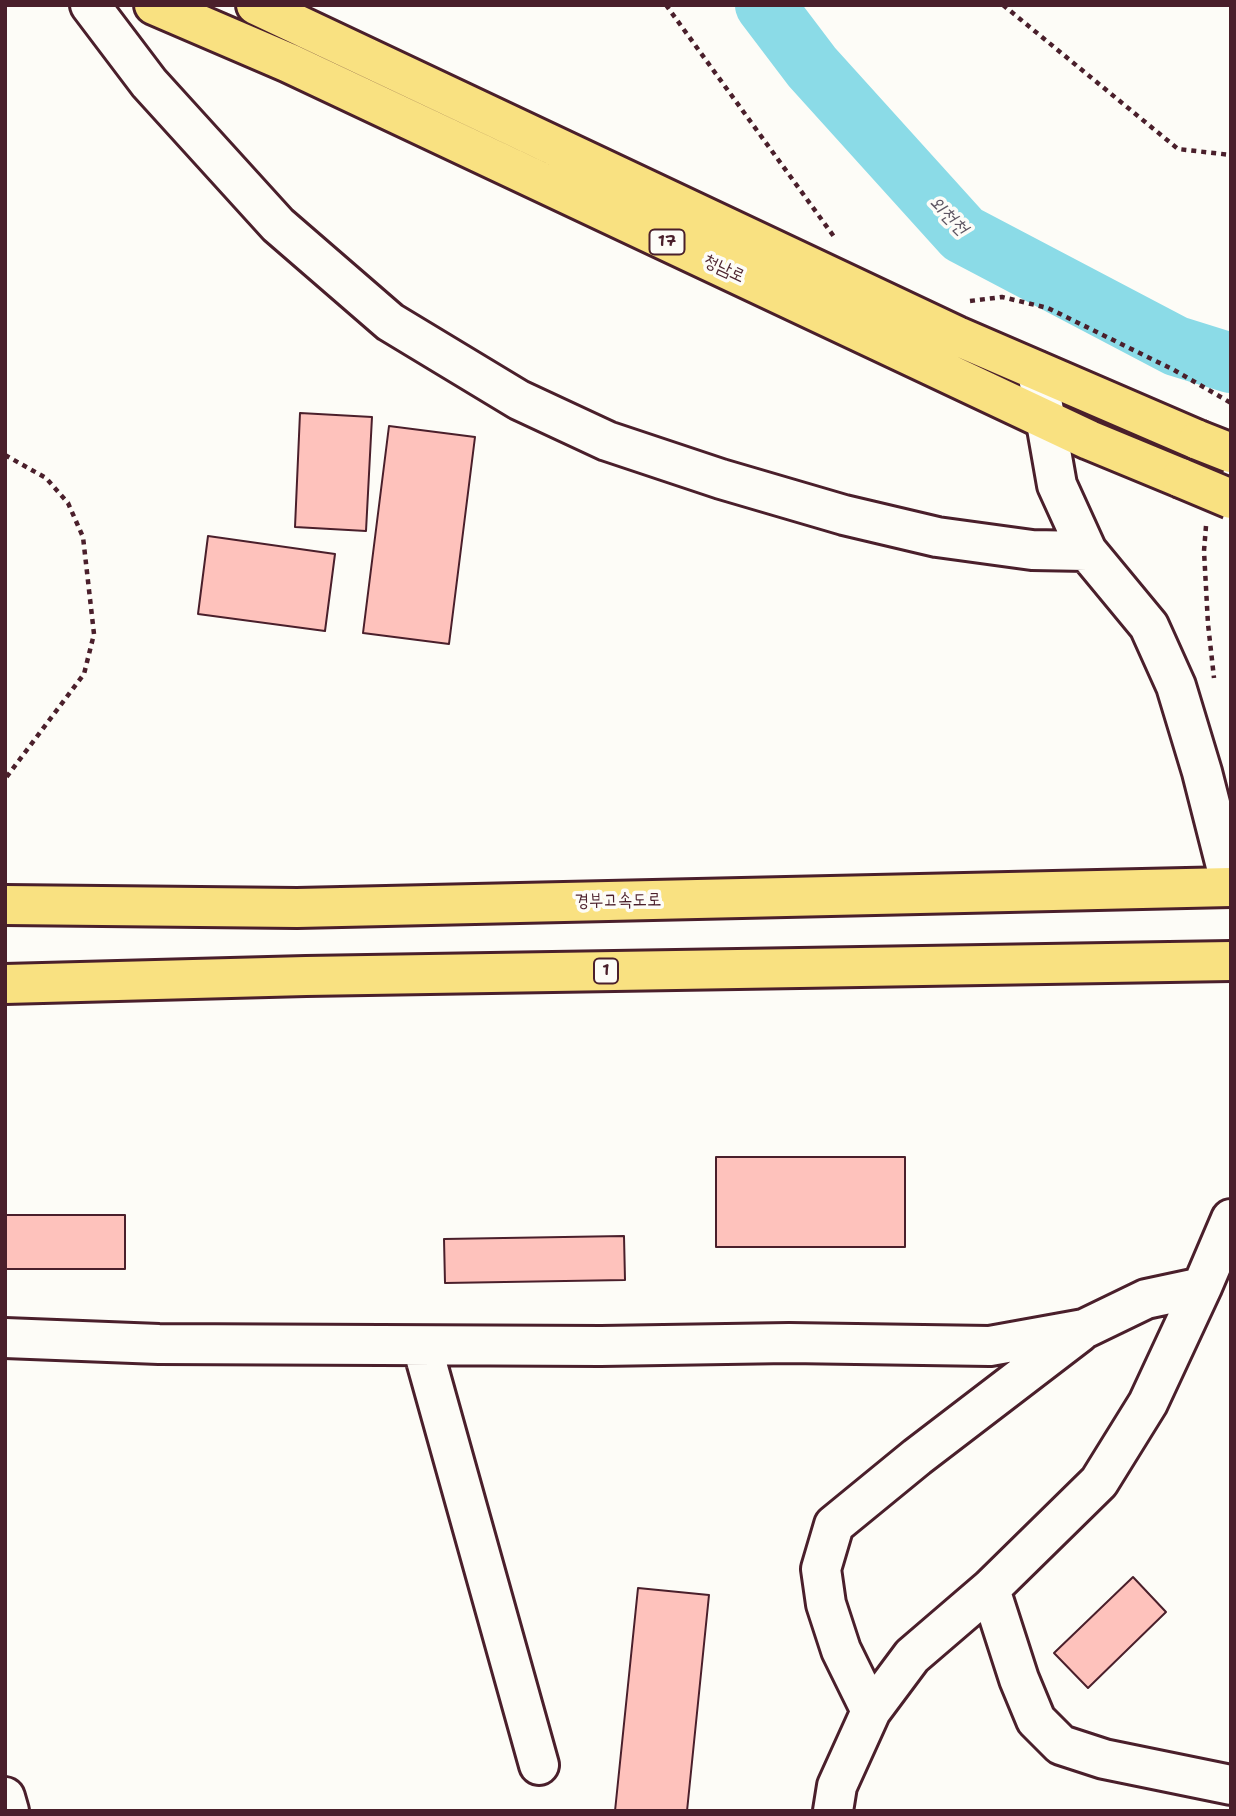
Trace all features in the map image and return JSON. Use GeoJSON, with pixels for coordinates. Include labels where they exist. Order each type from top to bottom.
{"type":"FeatureCollection","features":[{"type":"Feature","properties":{"kind":"main road","name":"청남로"},"geometry":{"type":"LineString","coordinates":[[154,5],[289,63],[1089,440],[1181,478],[1218,511]]}},
{"type":"Feature","properties":{"kind":"main road","name":"17"},"geometry":{"type":"LineString","coordinates":[[256,5],[957,336],[1214,446]]}},
{"type":"Feature","properties":{"kind":"main road","name":"경부고속도로"},"geometry":{"type":"LineString","coordinates":[[5,905],[298,908],[1231,887]]}},
{"type":"Feature","properties":{"kind":"main road","name":"1"},"geometry":{"type":"LineString","coordinates":[[5,984],[306,976],[1219,961]]}},
{"type":"Feature","properties":{"kind":"street"},"geometry":{"type":"LineString","coordinates":[[90,5],[149,83],[278,225],[390,322],[519,400],[607,441],[721,479],[845,515],[937,537],[1031,550],[1087,551]]}},
{"type":"Feature","properties":{"kind":"street"},"geometry":{"type":"LineString","coordinates":[[1037,371],[1057,485],[1087,551],[1149,626],[1176,686],[1202,772],[1231,887]]}},
{"type":"Feature","properties":{"kind":"street"},"geometry":{"type":"LineString","coordinates":[[833,1811],[836,1786],[871,1711],[912,1656],[990,1589],[1100,1482],[1148,1403],[1231,1219]]}},
{"type":"Feature","properties":{"kind":"street"},"geometry":{"type":"LineString","coordinates":[[871,1711],[841,1650],[826,1604],[821,1569],[834,1525],[917,1457],[1084,1329],[1146,1299],[1202,1287]]}},
{"type":"Feature","properties":{"kind":"street"},"geometry":{"type":"LineString","coordinates":[[5,1338],[159,1344],[601,1346],[789,1343],[990,1346],[1084,1329]]}},
{"type":"Feature","properties":{"kind":"street"},"geometry":{"type":"LineString","coordinates":[[422,1346],[539,1765]]}},
{"type":"Feature","properties":{"kind":"street"},"geometry":{"type":"LineString","coordinates":[[990,1589],[1019,1679],[1036,1720],[1061,1745],[1104,1759],[1231,1785]]}},
{"type":"Feature","properties":{"kind":"street"},"geometry":{"type":"LineString","coordinates":[[5,1797],[9,1811]]}},
{"type":"Feature","properties":{"kind":"path"},"geometry":{"type":"LineString","coordinates":[[666,5],[838,242]]}},
{"type":"Feature","properties":{"kind":"path"},"geometry":{"type":"LineString","coordinates":[[1003,5],[1178,149],[1231,155]]}},
{"type":"Feature","properties":{"kind":"path"},"geometry":{"type":"LineString","coordinates":[[968,301],[1002,297],[1048,308],[1174,370],[1231,403]]}},
{"type":"Feature","properties":{"kind":"path"},"geometry":{"type":"LineString","coordinates":[[5,455],[46,478],[68,503],[83,537],[94,634],[84,674],[5,779]]}},
{"type":"Feature","properties":{"kind":"path"},"geometry":{"type":"LineString","coordinates":[[1213,682],[1204,551],[1218,511]]}},
{"type":"Feature","properties":{"kind":"building"},"geometry":{"type":"Polygon","coordinates":[[[300,413],[372,417],[366,531],[295,527],[300,413]]]}},
{"type":"Feature","properties":{"kind":"building"},"geometry":{"type":"Polygon","coordinates":[[[389,426],[475,437],[449,644],[363,633],[389,426]]]}},
{"type":"Feature","properties":{"kind":"building"},"geometry":{"type":"Polygon","coordinates":[[[208,536],[335,554],[325,631],[198,614],[208,536]]]}},
{"type":"Feature","properties":{"kind":"building"},"geometry":{"type":"Polygon","coordinates":[[[716,1157],[905,1157],[905,1247],[716,1247],[716,1157]]]}},
{"type":"Feature","properties":{"kind":"building"},"geometry":{"type":"Polygon","coordinates":[[[5,1215],[125,1215],[125,1269],[5,1269],[5,1215]]]}},
{"type":"Feature","properties":{"kind":"building"},"geometry":{"type":"Polygon","coordinates":[[[624,1236],[625,1280],[445,1283],[444,1239],[624,1236]]]}},
{"type":"Feature","properties":{"kind":"building"},"geometry":{"type":"Polygon","coordinates":[[[1133,1577],[1166,1612],[1088,1688],[1054,1653],[1133,1577]]]}},
{"type":"Feature","properties":{"kind":"building"},"geometry":{"type":"Polygon","coordinates":[[[638,1588],[709,1595],[687,1811],[615,1811],[638,1588]]]}},
{"type":"Feature","properties":{"kind":"waterway","name":"외천천"},"geometry":{"type":"LineString","coordinates":[[765,5],[812,67],[963,234],[1176,346],[1231,363]]}}]}
